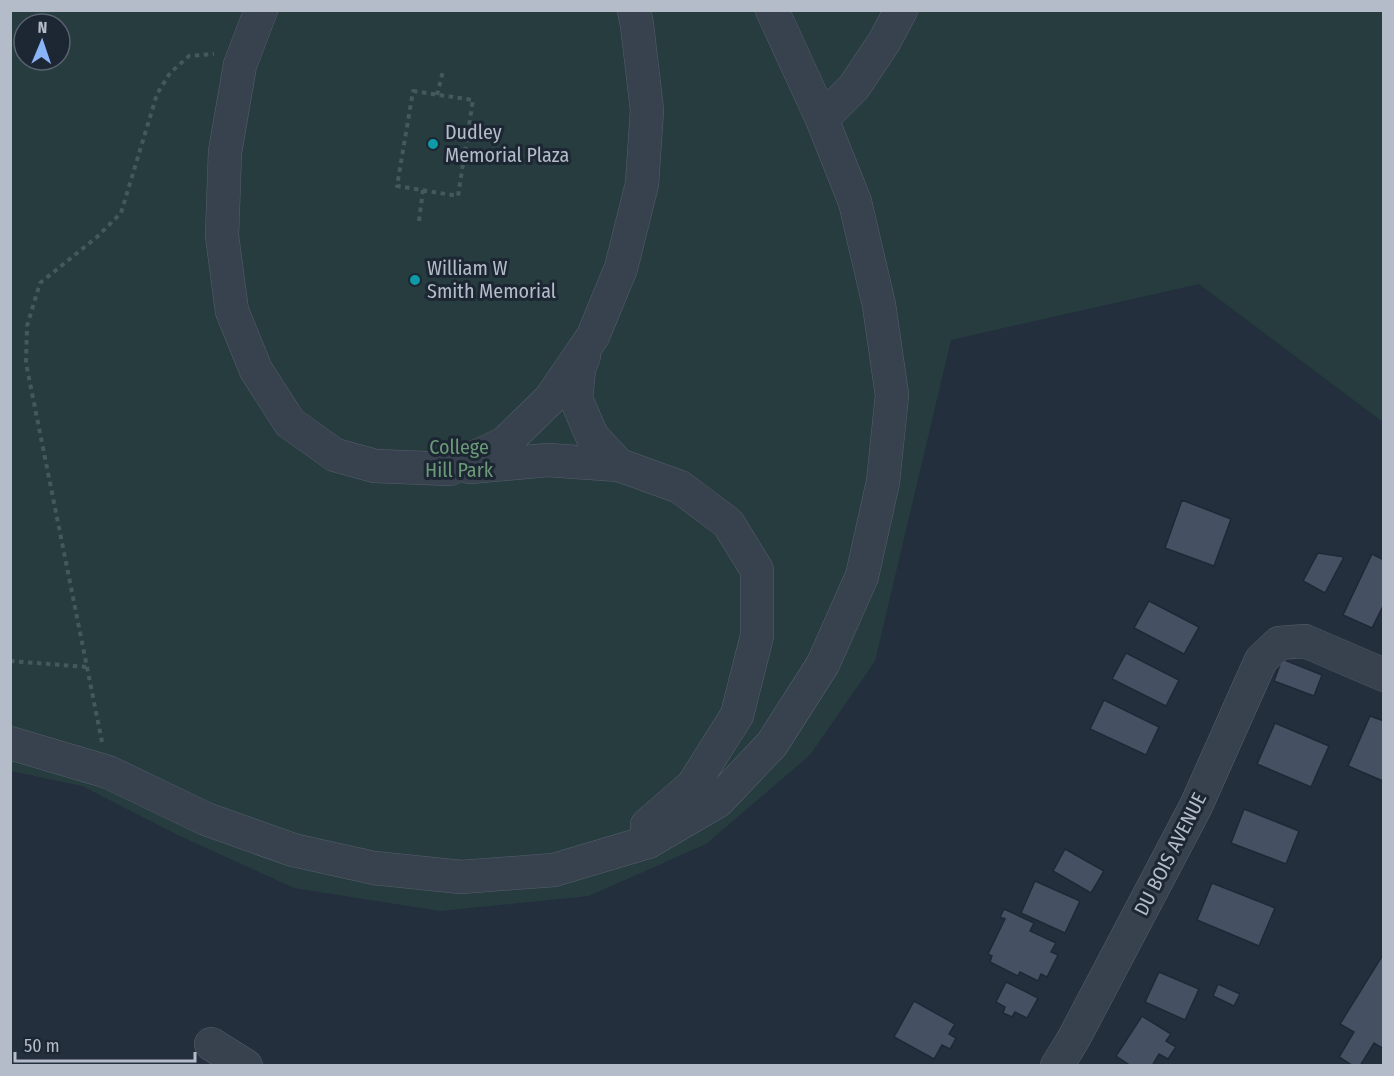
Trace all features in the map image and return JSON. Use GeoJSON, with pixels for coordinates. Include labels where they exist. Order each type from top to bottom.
{"type":"FeatureCollection","features":[{"type":"Feature","properties":{"kind":"street"},"geometry":{"type":"LineString","coordinates":[[261,10],[240,65],[225,152],[222,236],[232,311],[256,370],[290,423],[335,455],[375,466],[450,469],[548,460],[620,465],[680,487],[728,523],[757,570],[757,636],[737,715],[693,785],[637,834],[554,870]]}},
{"type":"Feature","properties":{"kind":"street"},"geometry":{"type":"LineString","coordinates":[[620,465],[592,436],[576,399],[579,369],[621,268],[642,184],[647,110],[638,25],[634,10]]}},
{"type":"Feature","properties":{"kind":"street"},"geometry":{"type":"LineString","coordinates":[[10,742],[108,772],[206,819],[293,850],[374,868],[461,877],[554,870],[648,842],[718,801],[772,744],[823,664],[862,576],[883,482],[892,395],[879,305],[855,202],[822,119],[772,10]]}},
{"type":"Feature","properties":{"kind":"street"},"geometry":{"type":"LineString","coordinates":[[822,119],[854,87],[884,42],[901,10]]}},
{"type":"Feature","properties":{"kind":"street"},"geometry":{"type":"LineString","coordinates":[[450,469],[505,443],[550,399],[593,336]]}},
{"type":"Feature","properties":{"kind":"street","name":"DU BOIS AVENUE"},"geometry":{"type":"LineString","coordinates":[[1057,1065],[1074,1038],[1196,806],[1261,660],[1279,643],[1305,641],[1383,675]]}},
{"type":"Feature","properties":{"kind":"street"},"geometry":{"type":"LineString","coordinates":[[211,1044],[246,1065]]}},
{"type":"Feature","properties":{"kind":"path"},"geometry":{"type":"LineString","coordinates":[[108,772],[26,363],[27,326],[40,283],[97,237],[121,213],[157,94],[170,73],[189,56],[245,54]]}},
{"type":"Feature","properties":{"kind":"path"},"geometry":{"type":"LineString","coordinates":[[437,95],[442,71]]}},
{"type":"Feature","properties":{"kind":"path"},"geometry":{"type":"LineString","coordinates":[[412,91],[473,100],[458,196],[423,190],[397,186],[412,91]]}},
{"type":"Feature","properties":{"kind":"path"},"geometry":{"type":"LineString","coordinates":[[419,221],[423,190]]}},
{"type":"Feature","properties":{"kind":"path"},"geometry":{"type":"LineString","coordinates":[[10,661],[87,667]]}},
{"type":"Feature","properties":{"kind":"green space","name":"College Hill Park"},"geometry":{"type":"Polygon","coordinates":[[[11,11],[1383,11],[1383,422],[1199,284],[951,340],[875,661],[810,755],[706,844],[589,896],[440,911],[294,888],[180,836],[82,786],[11,771],[11,11]]]}},
{"type":"Feature","properties":{"kind":"building"},"geometry":{"type":"Polygon","coordinates":[[[1182,500],[1231,519],[1214,566],[1165,548],[1182,500]]]}},
{"type":"Feature","properties":{"kind":"building"},"geometry":{"type":"Polygon","coordinates":[[[1318,553],[1344,557],[1325,593],[1303,581],[1318,553]]]}},
{"type":"Feature","properties":{"kind":"building"},"geometry":{"type":"Polygon","coordinates":[[[1372,554],[1384,560],[1384,604],[1372,628],[1343,615],[1372,554]]]}},
{"type":"Feature","properties":{"kind":"building"},"geometry":{"type":"Polygon","coordinates":[[[1149,601],[1199,627],[1184,654],[1134,628],[1149,601]]]}},
{"type":"Feature","properties":{"kind":"building"},"geometry":{"type":"Polygon","coordinates":[[[1126,653],[1179,680],[1166,706],[1112,679],[1126,653]]]}},
{"type":"Feature","properties":{"kind":"building"},"geometry":{"type":"Polygon","coordinates":[[[1282,659],[1322,675],[1314,696],[1274,681],[1282,659]]]}},
{"type":"Feature","properties":{"kind":"building"},"geometry":{"type":"Polygon","coordinates":[[[1104,700],[1159,727],[1146,755],[1090,729],[1104,700]]]}},
{"type":"Feature","properties":{"kind":"building"},"geometry":{"type":"Polygon","coordinates":[[[1370,716],[1384,721],[1383,781],[1348,766],[1370,716]]]}},
{"type":"Feature","properties":{"kind":"building"},"geometry":{"type":"Polygon","coordinates":[[[1275,723],[1329,746],[1311,787],[1257,764],[1275,723]]]}},
{"type":"Feature","properties":{"kind":"building"},"geometry":{"type":"Polygon","coordinates":[[[1244,809],[1299,831],[1286,864],[1231,843],[1244,809]]]}},
{"type":"Feature","properties":{"kind":"building"},"geometry":{"type":"Polygon","coordinates":[[[1065,849],[1104,871],[1091,893],[1053,871],[1065,849]]]}},
{"type":"Feature","properties":{"kind":"building"},"geometry":{"type":"Polygon","coordinates":[[[1035,881],[1080,901],[1065,933],[1021,913],[1035,881]]]}},
{"type":"Feature","properties":{"kind":"building"},"geometry":{"type":"Polygon","coordinates":[[[1212,883],[1275,908],[1259,946],[1197,920],[1212,883]]]}},
{"type":"Feature","properties":{"kind":"building"},"geometry":{"type":"Polygon","coordinates":[[[1004,909],[1034,923],[1030,931],[1056,943],[1051,952],[1058,955],[1047,977],[1041,974],[1038,981],[1020,972],[1018,976],[990,962],[992,956],[988,954],[1005,919],[1000,917],[1004,909]]]}},
{"type":"Feature","properties":{"kind":"building"},"geometry":{"type":"Polygon","coordinates":[[[1384,953],[1384,1049],[1374,1043],[1360,1066],[1353,1066],[1339,1057],[1354,1032],[1340,1024],[1384,953]]]}},
{"type":"Feature","properties":{"kind":"building"},"geometry":{"type":"Polygon","coordinates":[[[1159,972],[1199,989],[1185,1020],[1145,1002],[1159,972]]]}},
{"type":"Feature","properties":{"kind":"building"},"geometry":{"type":"Polygon","coordinates":[[[1006,982],[1038,998],[1027,1018],[1015,1012],[1012,1017],[1003,1013],[1005,1007],[996,1002],[1006,982]]]}},
{"type":"Feature","properties":{"kind":"building"},"geometry":{"type":"Polygon","coordinates":[[[1218,984],[1240,994],[1234,1006],[1213,996],[1218,984]]]}},
{"type":"Feature","properties":{"kind":"building"},"geometry":{"type":"Polygon","coordinates":[[[914,1001],[955,1024],[949,1034],[956,1038],[950,1049],[942,1045],[934,1059],[894,1037],[914,1001]]]}},
{"type":"Feature","properties":{"kind":"building"},"geometry":{"type":"Polygon","coordinates":[[[1142,1016],[1171,1034],[1166,1041],[1176,1047],[1168,1059],[1159,1054],[1152,1066],[1131,1066],[1116,1056],[1142,1016]]]}},
{"type":"Feature","properties":{"kind":"place","name":"Dudley Memorial Plaza"},"geometry":{"type":"Point","coordinates":[433,144]}},
{"type":"Feature","properties":{"kind":"place","name":"William W Smith Memorial"},"geometry":{"type":"Point","coordinates":[415,280]}}]}
